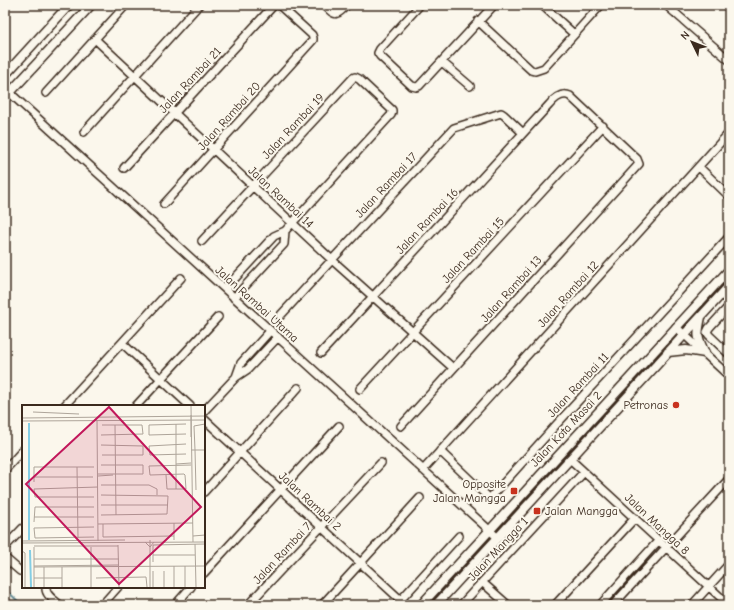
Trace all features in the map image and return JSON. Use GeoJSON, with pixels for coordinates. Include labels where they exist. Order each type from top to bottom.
{"type":"FeatureCollection","features":[{"type":"Feature","properties":{"kind":"main road"},"geometry":{"type":"LineString","coordinates":[[5,74],[69,5]]}},
{"type":"Feature","properties":{"kind":"main road"},"geometry":{"type":"LineString","coordinates":[[7,96],[91,5]]}},
{"type":"Feature","properties":{"kind":"main road","name":"Jalan Kota Masai 2"},"geometry":{"type":"LineString","coordinates":[[421,605],[729,270]]}},
{"type":"Feature","properties":{"kind":"main road","name":"Jalan Kota Masai 2"},"geometry":{"type":"LineString","coordinates":[[436,605],[729,286]]}},
{"type":"Feature","properties":{"kind":"main road"},"geometry":{"type":"LineString","coordinates":[[701,316],[698,332],[700,342],[705,353]]}},
{"type":"Feature","properties":{"kind":"main road"},"geometry":{"type":"LineString","coordinates":[[668,352],[686,350],[705,353]]}},
{"type":"Feature","properties":{"kind":"street"},"geometry":{"type":"LineString","coordinates":[[46,93],[126,5]]}},
{"type":"Feature","properties":{"kind":"street"},"geometry":{"type":"LineString","coordinates":[[84,132],[200,5]]}},
{"type":"Feature","properties":{"kind":"street"},"geometry":{"type":"LineString","coordinates":[[324,5],[336,14],[347,5]]}},
{"type":"Feature","properties":{"kind":"street"},"geometry":{"type":"LineString","coordinates":[[420,5],[378,53],[412,86],[418,87],[494,5]]}},
{"type":"Feature","properties":{"kind":"street"},"geometry":{"type":"LineString","coordinates":[[542,5],[574,34]]}},
{"type":"Feature","properties":{"kind":"street"},"geometry":{"type":"LineString","coordinates":[[478,21],[534,71],[543,69],[601,5]]}},
{"type":"Feature","properties":{"kind":"street"},"geometry":{"type":"LineString","coordinates":[[666,5],[729,60]]}},
{"type":"Feature","properties":{"kind":"street","name":"Jalan Rambai 20"},"geometry":{"type":"LineString","coordinates":[[164,204],[311,43],[313,38],[312,35],[275,6]]}},
{"type":"Feature","properties":{"kind":"street","name":"Jalan Rambai 21"},"geometry":{"type":"LineString","coordinates":[[124,168],[275,6]]}},
{"type":"Feature","properties":{"kind":"street","name":"Jalan Rambai 14"},"geometry":{"type":"LineString","coordinates":[[95,39],[332,260],[453,368]]}},
{"type":"Feature","properties":{"kind":"street"},"geometry":{"type":"LineString","coordinates":[[442,62],[470,86]]}},
{"type":"Feature","properties":{"kind":"street","name":"Jalan Rambai 19"},"geometry":{"type":"LineString","coordinates":[[202,241],[355,77],[391,108],[392,112],[293,223]]}},
{"type":"Feature","properties":{"kind":"street","name":"Jalan Rambai 16"},"geometry":{"type":"LineString","coordinates":[[321,352],[548,104],[557,97],[566,94],[569,95],[603,126]]}},
{"type":"Feature","properties":{"kind":"street","name":"Jalan Rambai Utama"},"geometry":{"type":"LineString","coordinates":[[7,96],[225,289],[498,538]]}},
{"type":"Feature","properties":{"kind":"street","name":"Jalan Rambai 17"},"geometry":{"type":"LineString","coordinates":[[280,316],[455,127],[501,113],[523,132]]}},
{"type":"Feature","properties":{"kind":"street","name":"Jalan Rambai 13"},"geometry":{"type":"LineString","coordinates":[[401,426],[637,166],[639,163],[637,159],[603,126]]}},
{"type":"Feature","properties":{"kind":"street","name":"Jalan Rambai 15"},"geometry":{"type":"LineString","coordinates":[[360,389],[603,126]]}},
{"type":"Feature","properties":{"kind":"street","name":"Jalan Rambai 12"},"geometry":{"type":"LineString","coordinates":[[423,470],[729,133]]}},
{"type":"Feature","properties":{"kind":"street"},"geometry":{"type":"LineString","coordinates":[[699,167],[729,196]]}},
{"type":"Feature","properties":{"kind":"street"},"geometry":{"type":"LineString","coordinates":[[225,289],[274,236],[285,231],[293,223]]}},
{"type":"Feature","properties":{"kind":"street"},"geometry":{"type":"LineString","coordinates":[[234,298],[284,244],[285,231]]}},
{"type":"Feature","properties":{"kind":"street","name":"Jalan Rambai 11"},"geometry":{"type":"LineString","coordinates":[[440,451],[488,497],[492,497],[556,425],[729,237]]}},
{"type":"Feature","properties":{"kind":"street"},"geometry":{"type":"LineString","coordinates":[[260,251],[270,259]]}},
{"type":"Feature","properties":{"kind":"street"},"geometry":{"type":"LineString","coordinates":[[65,405],[182,278]]}},
{"type":"Feature","properties":{"kind":"street"},"geometry":{"type":"LineString","coordinates":[[729,306],[708,330],[710,337],[729,354]]}},
{"type":"Feature","properties":{"kind":"street"},"geometry":{"type":"LineString","coordinates":[[137,405],[218,317]]}},
{"type":"Feature","properties":{"kind":"street"},"geometry":{"type":"LineString","coordinates":[[676,327],[729,376]]}},
{"type":"Feature","properties":{"kind":"street"},"geometry":{"type":"LineString","coordinates":[[236,377],[241,362],[270,330]]}},
{"type":"Feature","properties":{"kind":"street"},"geometry":{"type":"LineString","coordinates":[[205,410],[236,377],[248,369],[278,337]]}},
{"type":"Feature","properties":{"kind":"street"},"geometry":{"type":"LineString","coordinates":[[122,343],[189,405]]}},
{"type":"Feature","properties":{"kind":"street"},"geometry":{"type":"LineString","coordinates":[[205,491],[298,388]]}},
{"type":"Feature","properties":{"kind":"street","name":"Jalan Rambai 2"},"geometry":{"type":"LineString","coordinates":[[205,420],[360,563],[400,603]]}},
{"type":"Feature","properties":{"kind":"street"},"geometry":{"type":"LineString","coordinates":[[205,572],[339,426]]}},
{"type":"Feature","properties":{"kind":"street"},"geometry":{"type":"LineString","coordinates":[[5,470],[22,451]]}},
{"type":"Feature","properties":{"kind":"street","name":"Jalan Mangga 8"},"geometry":{"type":"LineString","coordinates":[[570,459],[729,605]]}},
{"type":"Feature","properties":{"kind":"street","name":"Jalan Rambai 7"},"geometry":{"type":"LineString","coordinates":[[248,605],[381,463]]}},
{"type":"Feature","properties":{"kind":"street","name":"Jalan Mangga 1"},"geometry":{"type":"LineString","coordinates":[[461,605],[584,472]]}},
{"type":"Feature","properties":{"kind":"street"},"geometry":{"type":"LineString","coordinates":[[613,605],[729,479]]}},
{"type":"Feature","properties":{"kind":"street"},"geometry":{"type":"LineString","coordinates":[[322,605],[420,498]]}},
{"type":"Feature","properties":{"kind":"street"},"geometry":{"type":"LineString","coordinates":[[555,605],[635,518]]}},
{"type":"Feature","properties":{"kind":"street"},"geometry":{"type":"LineString","coordinates":[[5,547],[22,529]]}},
{"type":"Feature","properties":{"kind":"street"},"geometry":{"type":"LineString","coordinates":[[400,603],[459,536]]}},
{"type":"Feature","properties":{"kind":"street"},"geometry":{"type":"LineString","coordinates":[[600,605],[659,540]]}},
{"type":"Feature","properties":{"kind":"street"},"geometry":{"type":"LineString","coordinates":[[5,558],[20,571]]}},
{"type":"Feature","properties":{"kind":"street"},"geometry":{"type":"LineString","coordinates":[[692,605],[729,564]]}},
{"type":"Feature","properties":{"kind":"street"},"geometry":{"type":"LineString","coordinates":[[482,582],[508,605]]}},
{"type":"Feature","properties":{"kind":"street"},"geometry":{"type":"LineString","coordinates":[[102,605],[117,588]]}},
{"type":"Feature","properties":{"kind":"street"},"geometry":{"type":"LineString","coordinates":[[175,605],[190,588]]}},
{"type":"Feature","properties":{"kind":"street"},"geometry":{"type":"LineString","coordinates":[[47,590],[60,605]]}},
{"type":"Feature","properties":{"kind":"waterway"},"geometry":{"type":"LineString","coordinates":[[5,589],[22,605]]}},
{"type":"Feature","properties":{"kind":"place","name":"Petronas"},"geometry":{"type":"Point","coordinates":[676,405]}},
{"type":"Feature","properties":{"kind":"place","name":"Opposite Jalan Mangga"},"geometry":{"type":"Point","coordinates":[514,491]}},
{"type":"Feature","properties":{"kind":"place","name":"Jalan Mangga"},"geometry":{"type":"Point","coordinates":[537,511]}}]}
